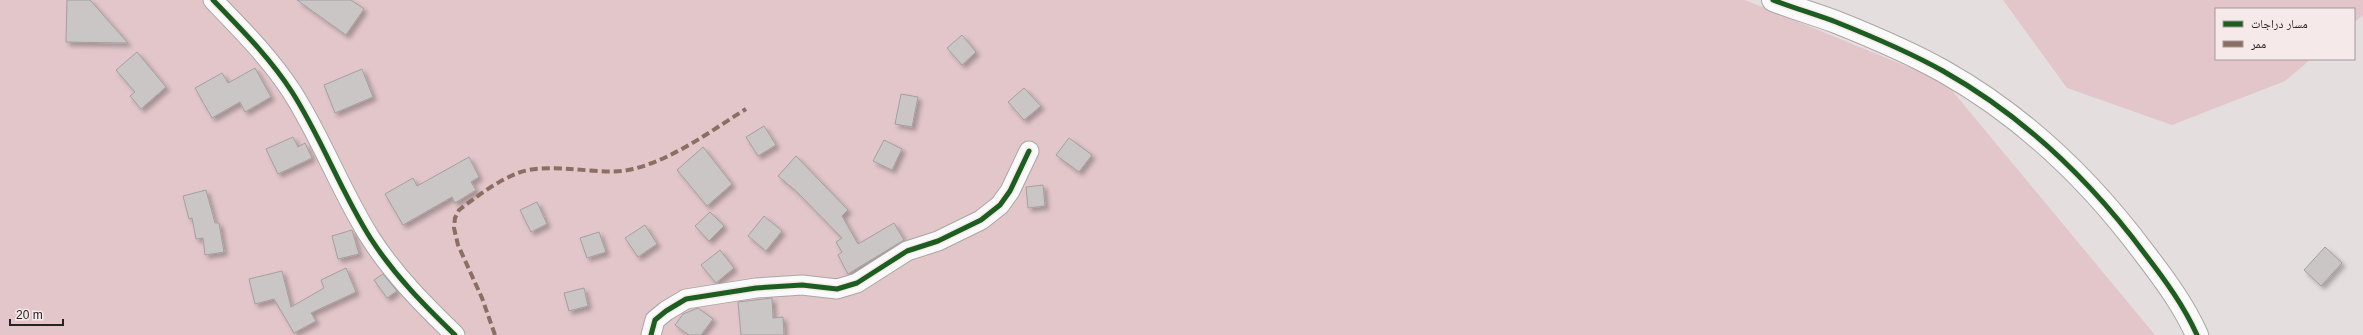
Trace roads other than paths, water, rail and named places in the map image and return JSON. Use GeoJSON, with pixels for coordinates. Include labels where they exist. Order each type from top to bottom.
{"type":"FeatureCollection","features":[{"type":"Feature","properties":{"kind":"street"},"geometry":{"type":"LineString","coordinates":[[213,0],[269,61],[291,91],[371,238],[395,273],[415,296],[455,335]]}},
{"type":"Feature","properties":{"kind":"street"},"geometry":{"type":"LineString","coordinates":[[1773,0],[1835,22],[1942,71],[1992,102],[2028,129],[2065,161],[2131,234],[2168,283],[2197,335]]}},
{"type":"Feature","properties":{"kind":"street"},"geometry":{"type":"LineString","coordinates":[[651,335],[655,320],[666,311],[686,299],[756,288],[802,285],[837,289],[857,283],[907,251],[938,241],[981,220],[1000,205],[1010,191],[1029,151]]}}]}
